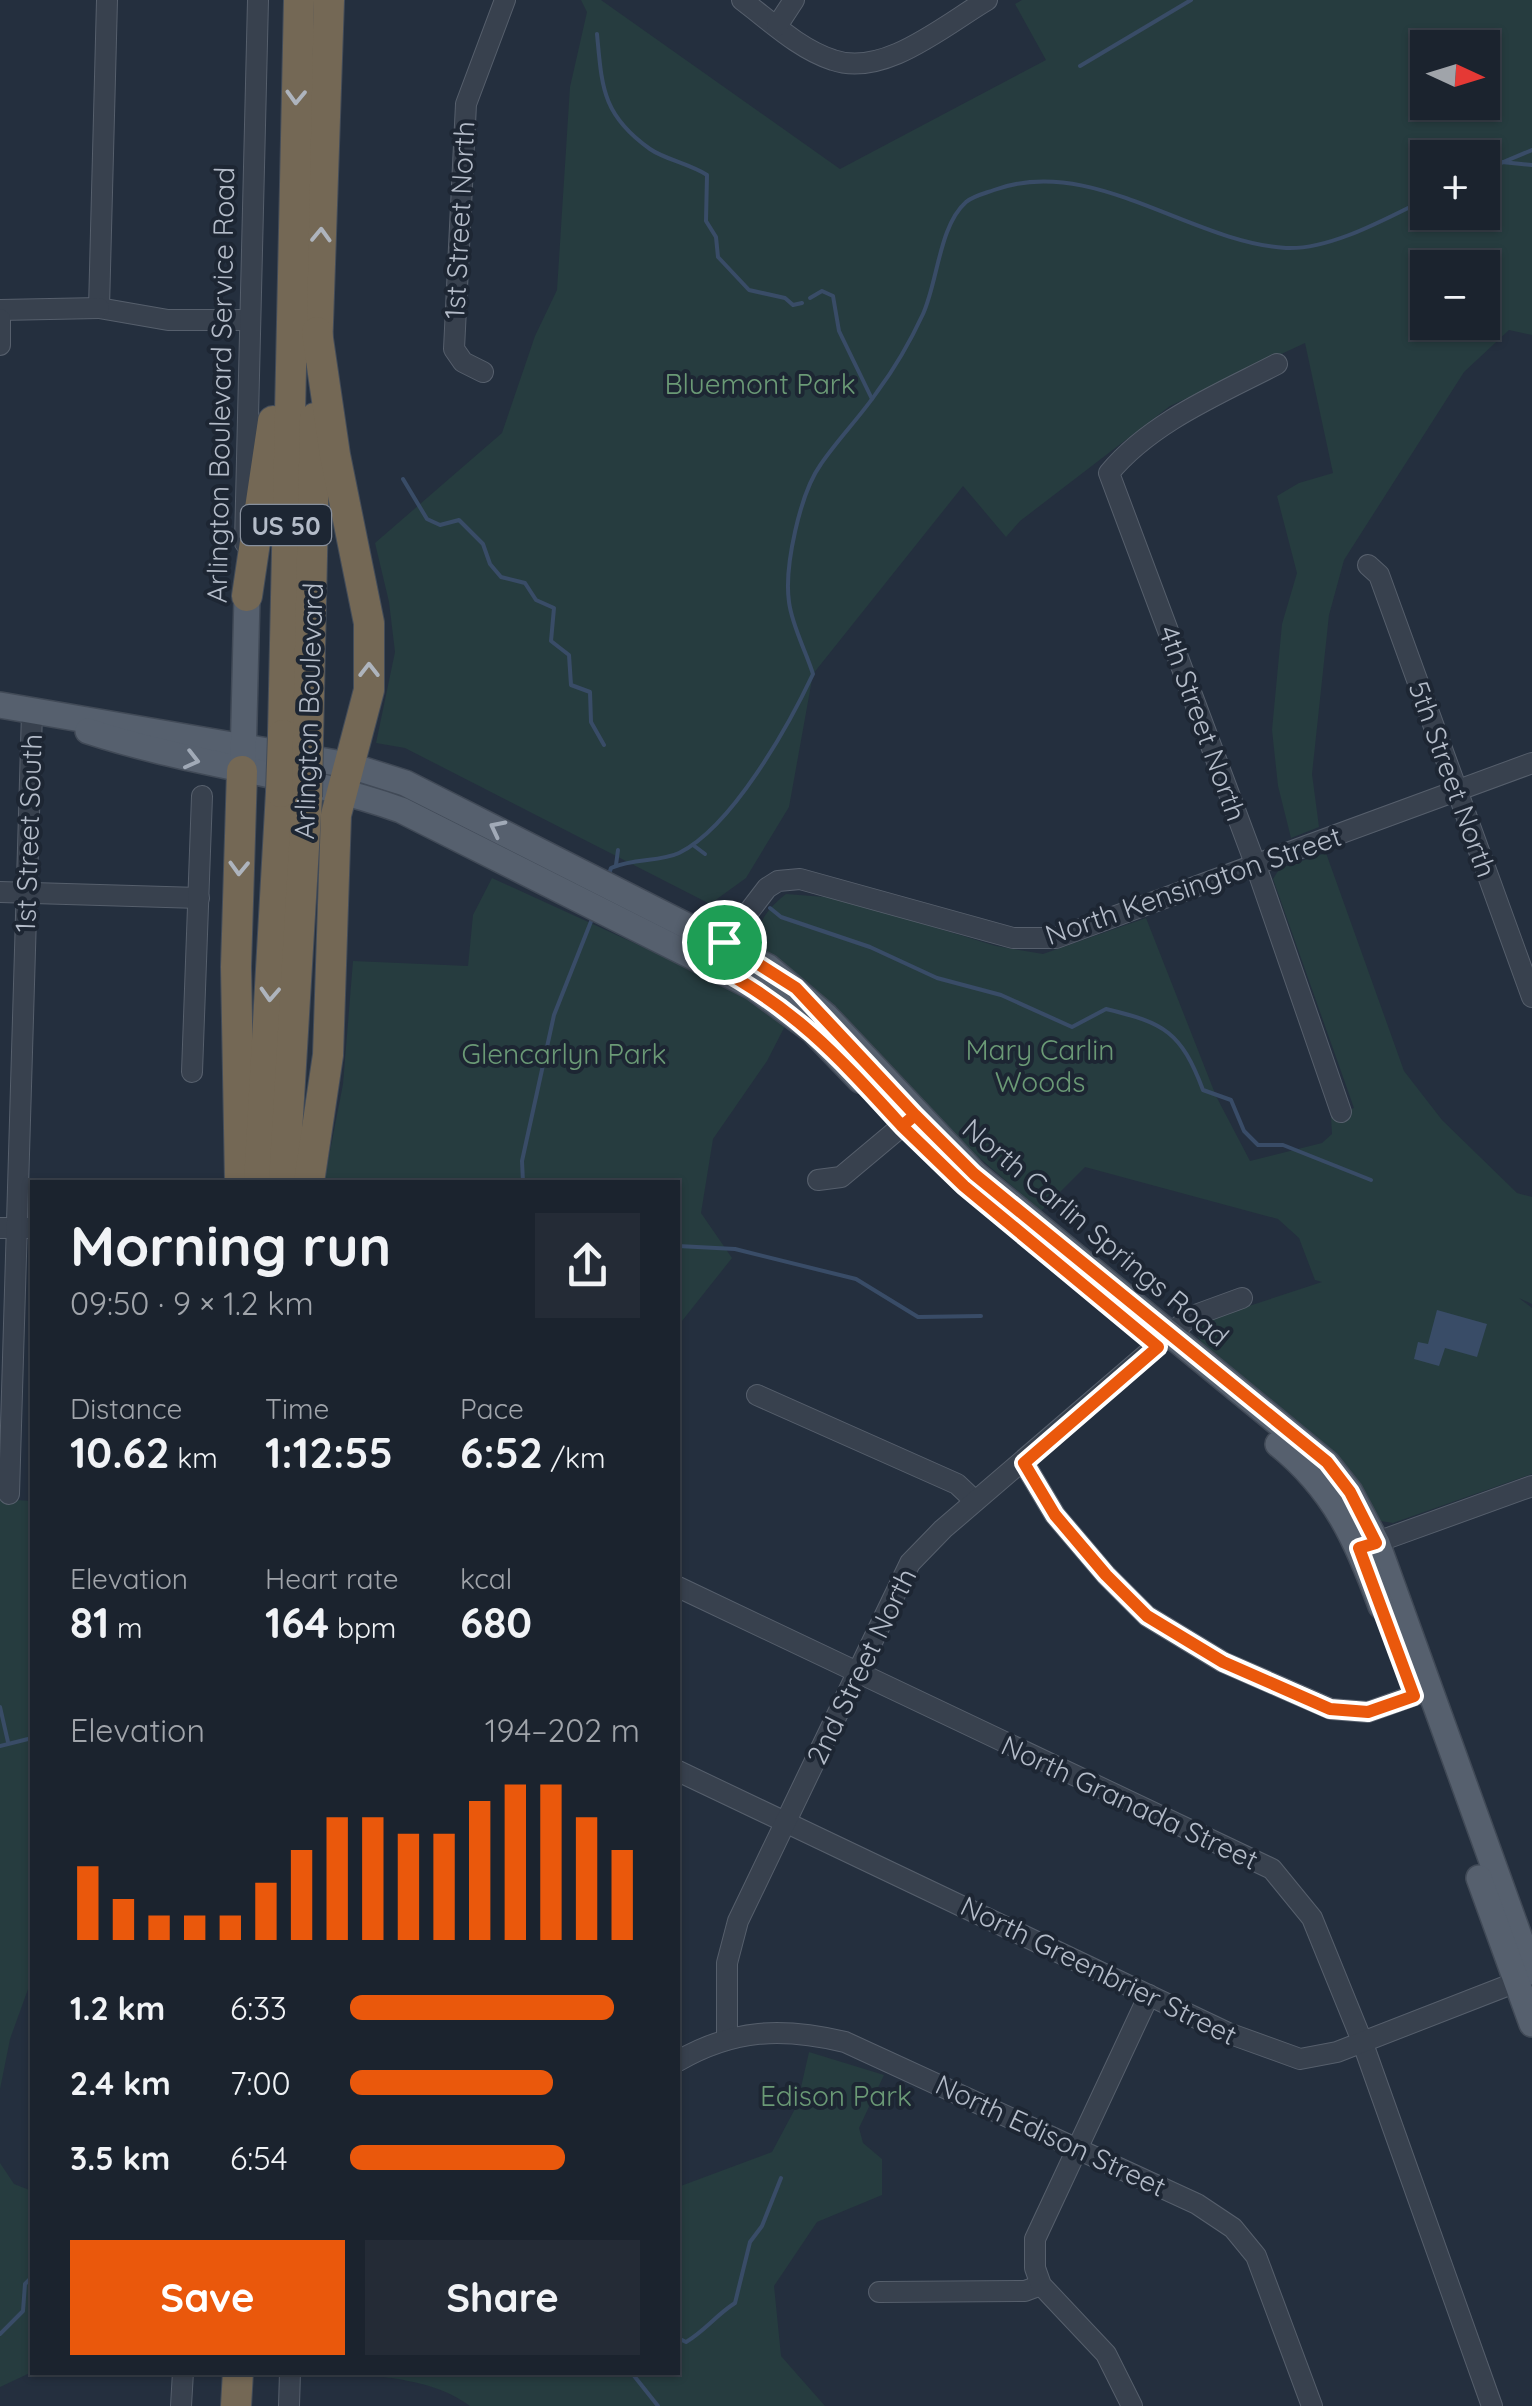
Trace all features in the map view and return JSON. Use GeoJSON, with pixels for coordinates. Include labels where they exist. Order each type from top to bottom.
{"type":"FeatureCollection","features":[{"type":"Feature","properties":{"kind":"highway","name":"Arlington Boulevard"},"geometry":{"type":"LineString","coordinates":[[296,738],[290,314],[299,0]]}},
{"type":"Feature","properties":{"kind":"highway","name":"Arlington Boulevard"},"geometry":{"type":"LineString","coordinates":[[284,1180],[296,738],[330,0]]}},
{"type":"Feature","properties":{"kind":"highway"},"geometry":{"type":"LineString","coordinates":[[247,596],[290,314]]}},
{"type":"Feature","properties":{"kind":"highway"},"geometry":{"type":"LineString","coordinates":[[309,1180],[328,1054],[336,815],[369,690],[369,623],[335,455],[317,332]]}},
{"type":"Feature","properties":{"kind":"highway"},"geometry":{"type":"LineString","coordinates":[[240,1180],[236,968],[243,758]]}},
{"type":"Feature","properties":{"kind":"highway","name":"Arlington Boulevard"},"geometry":{"type":"LineString","coordinates":[[259,1180],[294,794]]}},
{"type":"Feature","properties":{"kind":"highway"},"geometry":{"type":"LineString","coordinates":[[236,2406],[238,2375]]}},
{"type":"Feature","properties":{"kind":"main road","name":"Arlington Boulevard Service Road"},"geometry":{"type":"LineString","coordinates":[[243,758],[247,596]]}},
{"type":"Feature","properties":{"kind":"main road"},"geometry":{"type":"LineString","coordinates":[[0,705],[177,734],[243,758]]}},
{"type":"Feature","properties":{"kind":"main road"},"geometry":{"type":"LineString","coordinates":[[32,712],[142,747],[243,758]]}},
{"type":"Feature","properties":{"kind":"main road"},"geometry":{"type":"LineString","coordinates":[[142,747],[177,734]]}},
{"type":"Feature","properties":{"kind":"main road","name":"North Carlin Springs Road"},"geometry":{"type":"LineString","coordinates":[[243,758],[405,784],[579,883],[716,953],[813,1031],[908,1121],[964,1186],[1165,1341],[1314,1475],[1368,1545],[1527,1976],[1532,2024]]}},
{"type":"Feature","properties":{"kind":"street"},"geometry":{"type":"LineString","coordinates":[[100,308],[107,0]]}},
{"type":"Feature","properties":{"kind":"street","name":"Arlington Boulevard Service Road"},"geometry":{"type":"LineString","coordinates":[[247,596],[243,457],[258,0]]}},
{"type":"Feature","properties":{"kind":"street","name":"1st Street North"},"geometry":{"type":"LineString","coordinates":[[483,372],[463,362],[454,349],[460,177],[466,104],[504,0]]}},
{"type":"Feature","properties":{"kind":"street"},"geometry":{"type":"LineString","coordinates":[[742,0],[834,61],[871,62],[898,52],[988,0]]}},
{"type":"Feature","properties":{"kind":"street"},"geometry":{"type":"LineString","coordinates":[[777,26],[794,0]]}},
{"type":"Feature","properties":{"kind":"street"},"geometry":{"type":"LineString","coordinates":[[0,310],[100,308],[168,320],[248,320]]}},
{"type":"Feature","properties":{"kind":"street"},"geometry":{"type":"LineString","coordinates":[[0,320],[0,345]]}},
{"type":"Feature","properties":{"kind":"street","name":"4th Street North"},"geometry":{"type":"LineString","coordinates":[[1276,364],[1175,418],[1125,453],[1109,473],[1256,866],[1342,1112]]}},
{"type":"Feature","properties":{"kind":"street","name":"5th Street North"},"geometry":{"type":"LineString","coordinates":[[1368,565],[1379,574],[1532,997]]}},
{"type":"Feature","properties":{"kind":"street","name":"1st Street South"},"geometry":{"type":"LineString","coordinates":[[9,1494],[32,712]]}},
{"type":"Feature","properties":{"kind":"street","name":"North Kensington Street"},"geometry":{"type":"LineString","coordinates":[[716,953],[746,909],[778,881],[813,881],[1013,938],[1056,938],[1532,763]]}},
{"type":"Feature","properties":{"kind":"street"},"geometry":{"type":"LineString","coordinates":[[192,1072],[202,796]]}},
{"type":"Feature","properties":{"kind":"street"},"geometry":{"type":"LineString","coordinates":[[0,892],[199,898]]}},
{"type":"Feature","properties":{"kind":"street"},"geometry":{"type":"LineString","coordinates":[[818,1180],[841,1177],[908,1121]]}},
{"type":"Feature","properties":{"kind":"street","name":"2nd Street North"},"geometry":{"type":"LineString","coordinates":[[726,2037],[727,1963],[738,1922],[910,1563],[975,1501],[1190,1317],[1242,1298]]}},
{"type":"Feature","properties":{"kind":"street"},"geometry":{"type":"LineString","coordinates":[[757,1395],[956,1484],[975,1501]]}},
{"type":"Feature","properties":{"kind":"street"},"geometry":{"type":"LineString","coordinates":[[1024,1463],[1055,1515],[1106,1575],[1147,1616],[1223,1662],[1330,1709],[1368,1712],[1422,1693]]}},
{"type":"Feature","properties":{"kind":"street"},"geometry":{"type":"LineString","coordinates":[[1368,1545],[1532,1486]]}},
{"type":"Feature","properties":{"kind":"street","name":"North Granada Street"},"geometry":{"type":"LineString","coordinates":[[680,1588],[1272,1869],[1312,1918],[1362,2041],[1492,2406]]}},
{"type":"Feature","properties":{"kind":"street","name":"North Greenbrier Street"},"geometry":{"type":"LineString","coordinates":[[680,1772],[1262,2048],[1300,2058],[1337,2052],[1527,1976]]}},
{"type":"Feature","properties":{"kind":"street"},"geometry":{"type":"LineString","coordinates":[[1132,2406],[1106,2354],[1040,2286],[1035,2268],[1035,2239],[1149,1995]]}},
{"type":"Feature","properties":{"kind":"street","name":"North Edison Street"},"geometry":{"type":"LineString","coordinates":[[680,2061],[726,2037],[793,2031],[845,2042],[1197,2204],[1232,2228],[1256,2256],[1312,2406]]}},
{"type":"Feature","properties":{"kind":"street"},"geometry":{"type":"LineString","coordinates":[[879,2292],[1025,2291],[1040,2286]]}},
{"type":"Feature","properties":{"kind":"street"},"geometry":{"type":"LineString","coordinates":[[180,2406],[183,2375]]}},
{"type":"Feature","properties":{"kind":"street"},"geometry":{"type":"LineString","coordinates":[[289,2406],[290,2375]]}},
{"type":"Feature","properties":{"kind":"green space","name":"Bluemont Park"},"geometry":{"type":"Polygon","coordinates":[[[581,0],[601,0],[840,169],[1046,60],[1015,4],[1022,0],[1532,0],[1532,335],[1509,330],[1500,338],[1500,250],[1410,250],[1410,340],[1498,340],[1464,372],[1344,560],[1329,615],[1312,774],[1319,827],[1291,838],[1278,786],[1272,730],[1282,624],[1297,573],[1277,496],[1299,483],[1333,473],[1305,343],[1170,406],[1020,521],[1006,537],[963,486],[813,674],[789,807],[746,878],[710,904],[405,748],[376,743],[395,652],[389,602],[375,543],[502,433],[535,336],[557,290],[570,87],[587,12],[581,0]]]}},
{"type":"Feature","properties":{"kind":"green space","name":"Mary Carlin Woods"},"geometry":{"type":"Polygon","coordinates":[[[1326,853],[1404,1071],[1442,1120],[1517,1193],[1532,1197],[1532,1304],[1519,1298],[1532,1308],[1532,1474],[1393,1523],[1381,1521],[1345,1469],[1324,1447],[1203,1345],[1197,1335],[1206,1320],[1322,1282],[1315,1280],[1299,1238],[1278,1219],[1085,1167],[1041,1211],[939,1123],[811,985],[758,947],[764,917],[786,894],[838,898],[996,946],[1043,954],[1146,918],[1216,1096],[1250,1161],[1322,1143],[1332,1134],[1331,1117],[1354,1108],[1273,879],[1280,868],[1326,853]]]}},
{"type":"Feature","properties":{"kind":"green space","name":"Glencarlyn Park"},"geometry":{"type":"Polygon","coordinates":[[[492,878],[726,985],[786,1024],[767,1061],[713,1139],[701,1213],[732,1258],[680,1323],[680,1180],[324,1180],[343,1084],[353,961],[468,966],[473,915],[492,878]]]}},
{"type":"Feature","properties":{"kind":"green space"},"geometry":{"type":"Polygon","coordinates":[[[0,1499],[30,1501],[30,1984],[10,2039],[0,2089],[0,1499]]]}},
{"type":"Feature","properties":{"kind":"green space","name":"Edison Park"},"geometry":{"type":"Polygon","coordinates":[[[809,2052],[884,2075],[859,2128],[863,2143],[882,2159],[882,2195],[817,2222],[774,2286],[781,2356],[825,2406],[470,2406],[425,2385],[361,2375],[680,2375],[680,2186],[772,2152],[797,2105],[809,2052]]]}},
{"type":"Feature","properties":{"kind":"green space"},"geometry":{"type":"Polygon","coordinates":[[[0,2163],[14,2184],[30,2190],[30,2373],[0,2387],[0,2163]]]}},
{"type":"Feature","properties":{"kind":"water"},"geometry":{"type":"Polygon","coordinates":[[[1437,1310],[1487,1324],[1477,1357],[1445,1348],[1439,1366],[1414,1359],[1418,1342],[1428,1344],[1437,1310]]]}},
{"type":"Feature","properties":{"kind":"waterway"},"geometry":{"type":"LineString","coordinates":[[1080,66],[1191,0]]}},
{"type":"Feature","properties":{"kind":"waterway"},"geometry":{"type":"LineString","coordinates":[[597,34],[603,85],[622,124],[656,153],[707,175],[706,221],[716,237],[718,257],[749,290],[785,298],[793,305],[802,303]]}},
{"type":"Feature","properties":{"kind":"waterway"},"geometry":{"type":"LineString","coordinates":[[1500,163],[1532,150]]}},
{"type":"Feature","properties":{"kind":"waterway"},"geometry":{"type":"LineString","coordinates":[[1502,162],[1532,165]]}},
{"type":"Feature","properties":{"kind":"waterway"},"geometry":{"type":"LineString","coordinates":[[608,877],[611,868],[679,853],[719,822],[774,747],[802,696],[813,674],[793,620],[788,587],[800,511],[821,464],[884,383],[913,335],[928,301],[950,225],[966,202],[994,190],[1031,182],[1067,183],[1104,191],[1250,242],[1286,248],[1340,238],[1410,207]]}},
{"type":"Feature","properties":{"kind":"waterway"},"geometry":{"type":"LineString","coordinates":[[810,298],[822,291],[833,296],[839,331],[872,399]]}},
{"type":"Feature","properties":{"kind":"waterway"},"geometry":{"type":"LineString","coordinates":[[403,479],[427,519],[440,525],[459,520],[483,544],[490,564],[501,577],[525,583],[536,600],[554,608],[551,641],[569,655],[571,685],[590,692],[591,722],[604,745]]}},
{"type":"Feature","properties":{"kind":"waterway"},"geometry":{"type":"LineString","coordinates":[[693,845],[705,854]]}},
{"type":"Feature","properties":{"kind":"waterway"},"geometry":{"type":"LineString","coordinates":[[616,865],[618,850]]}},
{"type":"Feature","properties":{"kind":"waterway"},"geometry":{"type":"LineString","coordinates":[[770,908],[781,917],[870,947],[937,978],[1001,995],[1072,1027],[1106,1009],[1157,1025],[1187,1055],[1203,1090],[1231,1100],[1244,1131],[1258,1145],[1283,1145],[1371,1180]]}},
{"type":"Feature","properties":{"kind":"waterway"},"geometry":{"type":"LineString","coordinates":[[523,1180],[522,1161],[554,1015],[592,919]]}},
{"type":"Feature","properties":{"kind":"waterway"},"geometry":{"type":"LineString","coordinates":[[680,1246],[735,1249],[856,1279],[918,1317],[981,1316]]}},
{"type":"Feature","properties":{"kind":"waterway"},"geometry":{"type":"LineString","coordinates":[[0,1707],[8,1742]]}},
{"type":"Feature","properties":{"kind":"waterway"},"geometry":{"type":"LineString","coordinates":[[0,1746],[30,1738]]}},
{"type":"Feature","properties":{"kind":"waterway"},"geometry":{"type":"LineString","coordinates":[[680,2339],[686,2342],[735,2303],[750,2242],[762,2226],[781,2178]]}},
{"type":"Feature","properties":{"kind":"waterway"},"geometry":{"type":"LineString","coordinates":[[0,2334],[23,2311],[25,2284],[30,2279]]}},
{"type":"Feature","properties":{"kind":"waterway"},"geometry":{"type":"LineString","coordinates":[[633,2375],[658,2406]]}},
{"type":"Feature","properties":{"kind":"route"},"geometry":{"type":"LineString","coordinates":[[724,942],[709,963],[782,1005],[844,1062],[902,1126],[915,1115],[974,1174],[1327,1462],[1350,1492],[1376,1543],[1359,1548],[1414,1696],[1368,1712],[1330,1709],[1290,1692],[1223,1662],[1147,1616],[1080,1548],[1024,1463],[1158,1347],[964,1186],[902,1126],[915,1115],[796,988],[724,942]]}}]}
